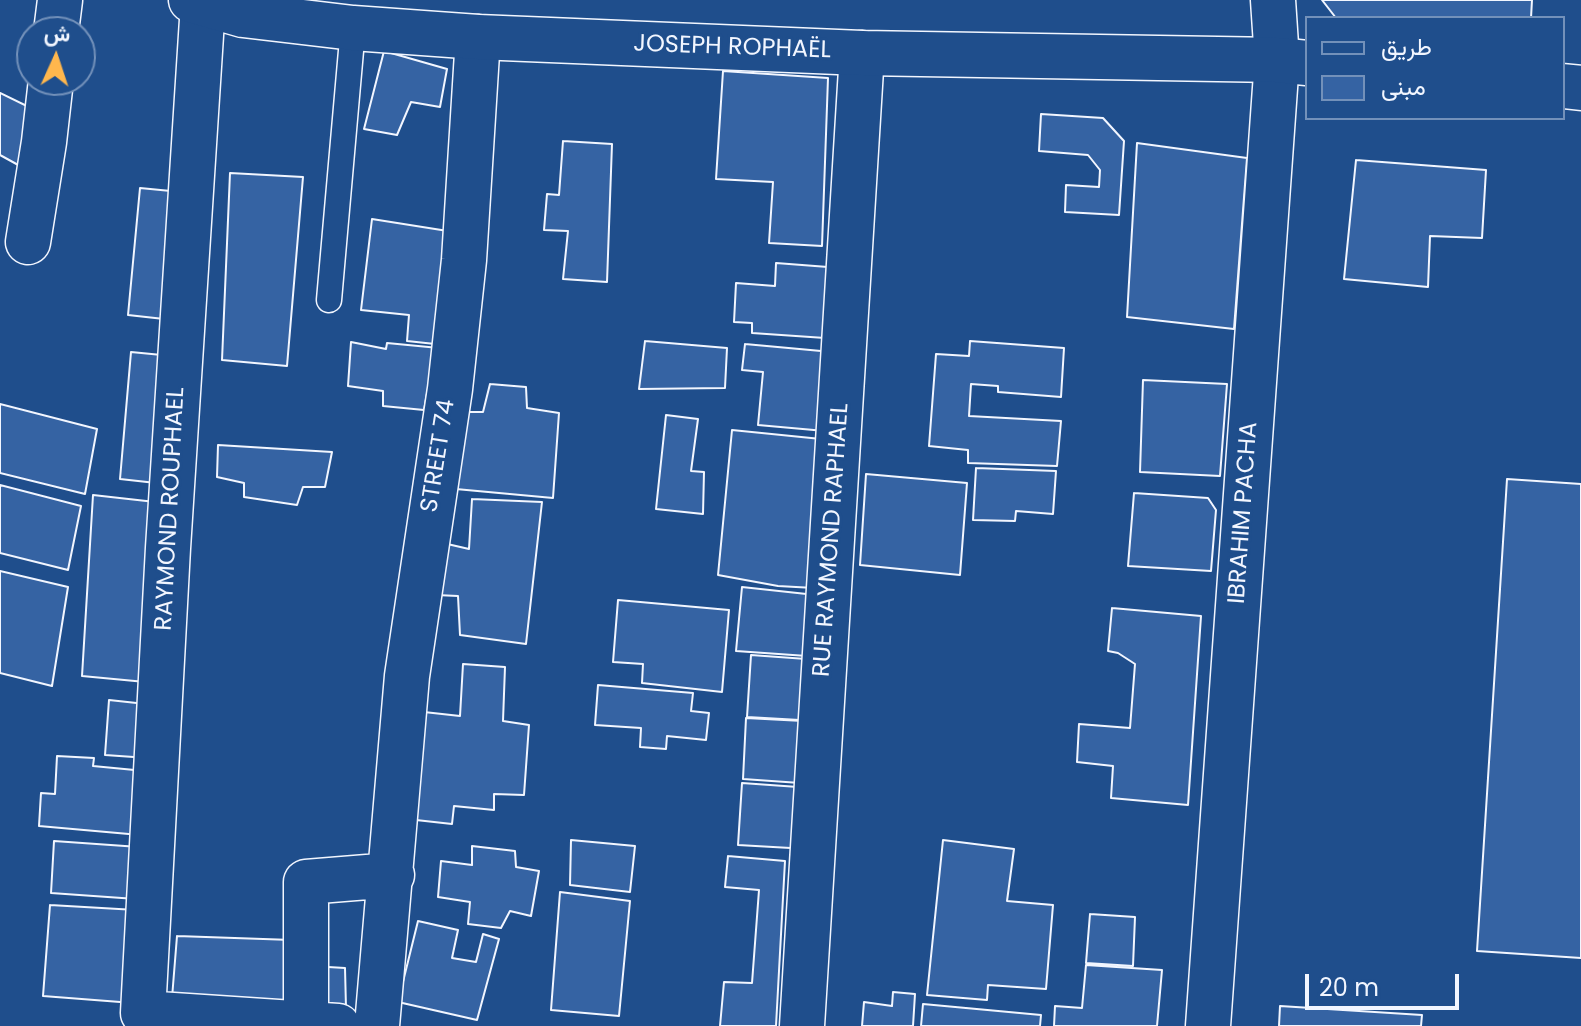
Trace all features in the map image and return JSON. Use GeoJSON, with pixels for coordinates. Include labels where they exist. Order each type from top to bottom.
{"type":"FeatureCollection","features":[{"type":"Feature","properties":{"kind":"street","name":"IBRAHIM PACHA"},"geometry":{"type":"LineString","coordinates":[[1208,1026],[1292,62],[1273,0]]}},
{"type":"Feature","properties":{"kind":"street","name":"JOSEPH ROPHAËL"},"geometry":{"type":"LineString","coordinates":[[197,2],[243,15],[353,28],[478,37],[862,53],[1292,62]]}},
{"type":"Feature","properties":{"kind":"street","name":"RAYMOND ROUPHAEL"},"geometry":{"type":"LineString","coordinates":[[197,2],[143,1013],[306,1025]]}},
{"type":"Feature","properties":{"kind":"street","name":"STREET 74"},"geometry":{"type":"LineString","coordinates":[[377,1026],[407,676],[450,389],[464,260],[478,37]]}},
{"type":"Feature","properties":{"kind":"street","name":"RUE RAYMOND RAPHAEL"},"geometry":{"type":"LineString","coordinates":[[802,1026],[862,53]]}},
{"type":"Feature","properties":{"kind":"street"},"geometry":{"type":"LineString","coordinates":[[28,242],[49,96]]}},
{"type":"Feature","properties":{"kind":"street"},"geometry":{"type":"LineString","coordinates":[[338,1026],[306,1025],[306,882],[392,875]]}},
{"type":"Feature","properties":{"kind":"lane"},"geometry":{"type":"LineString","coordinates":[[329,300],[353,28]]}},
{"type":"Feature","properties":{"kind":"building"},"geometry":{"type":"Polygon","coordinates":[[[1322,0],[1532,0],[1531,16],[1334,16],[1322,0]]]}},
{"type":"Feature","properties":{"kind":"building"},"geometry":{"type":"Polygon","coordinates":[[[384,51],[447,69],[440,107],[411,102],[397,135],[364,129],[384,51]]]}},
{"type":"Feature","properties":{"kind":"building"},"geometry":{"type":"Polygon","coordinates":[[[723,71],[828,78],[822,246],[769,243],[773,182],[716,179],[723,71]]]}},
{"type":"Feature","properties":{"kind":"building"},"geometry":{"type":"Polygon","coordinates":[[[0,93],[37,111],[20,166],[0,155],[0,93]]]}},
{"type":"Feature","properties":{"kind":"building"},"geometry":{"type":"Polygon","coordinates":[[[1041,114],[1103,118],[1124,141],[1119,215],[1065,212],[1066,185],[1099,187],[1100,170],[1088,155],[1039,151],[1041,114]]]}},
{"type":"Feature","properties":{"kind":"building"},"geometry":{"type":"Polygon","coordinates":[[[563,141],[612,144],[607,282],[563,279],[568,231],[544,230],[547,194],[559,195],[563,141]]]}},
{"type":"Feature","properties":{"kind":"building"},"geometry":{"type":"Polygon","coordinates":[[[1137,143],[1247,158],[1234,329],[1127,317],[1137,143]]]}},
{"type":"Feature","properties":{"kind":"building"},"geometry":{"type":"Polygon","coordinates":[[[1356,160],[1486,170],[1482,238],[1430,236],[1428,287],[1344,279],[1356,160]]]}},
{"type":"Feature","properties":{"kind":"building"},"geometry":{"type":"Polygon","coordinates":[[[230,173],[303,177],[287,366],[222,360],[230,173]]]}},
{"type":"Feature","properties":{"kind":"building"},"geometry":{"type":"Polygon","coordinates":[[[140,188],[181,192],[173,320],[128,315],[140,188]]]}},
{"type":"Feature","properties":{"kind":"building"},"geometry":{"type":"Polygon","coordinates":[[[372,219],[454,232],[435,344],[407,341],[409,315],[361,310],[372,219]]]}},
{"type":"Feature","properties":{"kind":"building"},"geometry":{"type":"Polygon","coordinates":[[[776,263],[828,267],[825,338],[752,333],[752,323],[734,322],[736,283],[775,286],[776,263]]]}},
{"type":"Feature","properties":{"kind":"building"},"geometry":{"type":"Polygon","coordinates":[[[645,341],[727,348],[725,388],[639,389],[645,341]]]}},
{"type":"Feature","properties":{"kind":"building"},"geometry":{"type":"Polygon","coordinates":[[[970,341],[1064,348],[1061,397],[998,392],[998,386],[971,384],[969,416],[1061,421],[1057,466],[968,463],[968,450],[929,446],[936,354],[969,356],[970,341]]]}},
{"type":"Feature","properties":{"kind":"building"},"geometry":{"type":"Polygon","coordinates":[[[351,342],[386,349],[387,343],[439,348],[444,388],[428,388],[424,410],[383,406],[383,391],[348,386],[351,342]]]}},
{"type":"Feature","properties":{"kind":"building"},"geometry":{"type":"Polygon","coordinates":[[[745,344],[832,352],[825,431],[758,425],[763,372],[742,370],[745,344]]]}},
{"type":"Feature","properties":{"kind":"building"},"geometry":{"type":"Polygon","coordinates":[[[131,352],[172,356],[165,484],[120,479],[131,352]]]}},
{"type":"Feature","properties":{"kind":"building"},"geometry":{"type":"Polygon","coordinates":[[[1143,380],[1227,384],[1220,476],[1140,472],[1143,380]]]}},
{"type":"Feature","properties":{"kind":"building"},"geometry":{"type":"Polygon","coordinates":[[[490,384],[526,387],[527,408],[559,413],[553,498],[445,488],[455,412],[483,412],[490,384]]]}},
{"type":"Feature","properties":{"kind":"building"},"geometry":{"type":"Polygon","coordinates":[[[0,404],[97,429],[85,494],[0,473],[0,404]]]}},
{"type":"Feature","properties":{"kind":"building"},"geometry":{"type":"Polygon","coordinates":[[[666,415],[698,419],[691,471],[704,472],[703,514],[656,509],[666,415]]]}},
{"type":"Feature","properties":{"kind":"building"},"geometry":{"type":"Polygon","coordinates":[[[732,430],[821,439],[814,588],[778,586],[718,575],[732,430]]]}},
{"type":"Feature","properties":{"kind":"building"},"geometry":{"type":"Polygon","coordinates":[[[218,445],[332,452],[325,487],[303,487],[297,505],[244,497],[244,483],[217,477],[218,445]]]}},
{"type":"Feature","properties":{"kind":"building"},"geometry":{"type":"Polygon","coordinates":[[[976,468],[1056,471],[1053,514],[1016,511],[1015,521],[973,520],[976,468]]]}},
{"type":"Feature","properties":{"kind":"building"},"geometry":{"type":"Polygon","coordinates":[[[866,474],[967,483],[960,575],[860,565],[866,474]]]}},
{"type":"Feature","properties":{"kind":"building"},"geometry":{"type":"Polygon","coordinates":[[[1507,479],[1581,484],[1581,958],[1477,951],[1507,479]]]}},
{"type":"Feature","properties":{"kind":"building"},"geometry":{"type":"Polygon","coordinates":[[[0,485],[81,506],[68,570],[0,553],[0,485]]]}},
{"type":"Feature","properties":{"kind":"building"},"geometry":{"type":"Polygon","coordinates":[[[1134,493],[1208,498],[1216,510],[1211,571],[1128,566],[1134,493]]]}},
{"type":"Feature","properties":{"kind":"building"},"geometry":{"type":"Polygon","coordinates":[[[93,495],[164,503],[156,683],[82,676],[93,495]]]}},
{"type":"Feature","properties":{"kind":"building"},"geometry":{"type":"Polygon","coordinates":[[[472,499],[542,502],[526,644],[460,635],[458,596],[436,595],[443,543],[469,549],[472,499]]]}},
{"type":"Feature","properties":{"kind":"building"},"geometry":{"type":"Polygon","coordinates":[[[0,571],[68,587],[52,686],[0,673],[0,571]]]}},
{"type":"Feature","properties":{"kind":"building"},"geometry":{"type":"Polygon","coordinates":[[[742,587],[825,596],[821,657],[736,651],[742,587]]]}},
{"type":"Feature","properties":{"kind":"building"},"geometry":{"type":"Polygon","coordinates":[[[618,600],[729,610],[722,692],[642,683],[643,664],[613,662],[618,600]]]}},
{"type":"Feature","properties":{"kind":"building"},"geometry":{"type":"Polygon","coordinates":[[[1112,608],[1201,616],[1188,805],[1111,798],[1113,766],[1077,762],[1079,724],[1130,728],[1135,664],[1118,653],[1108,651],[1112,608]]]}},
{"type":"Feature","properties":{"kind":"building"},"geometry":{"type":"Polygon","coordinates":[[[751,655],[820,660],[817,721],[747,717],[751,655]]]}},
{"type":"Feature","properties":{"kind":"building"},"geometry":{"type":"Polygon","coordinates":[[[463,664],[505,667],[503,721],[529,725],[524,795],[494,794],[494,810],[454,806],[452,824],[416,820],[424,712],[460,716],[463,664]]]}},
{"type":"Feature","properties":{"kind":"building"},"geometry":{"type":"Polygon","coordinates":[[[598,685],[693,693],[691,711],[709,713],[706,740],[667,736],[666,749],[640,747],[641,728],[595,725],[598,685]]]}},
{"type":"Feature","properties":{"kind":"building"},"geometry":{"type":"Polygon","coordinates":[[[109,700],[155,705],[148,758],[105,755],[109,700]]]}},
{"type":"Feature","properties":{"kind":"building"},"geometry":{"type":"Polygon","coordinates":[[[746,718],[803,721],[800,783],[743,779],[746,718]]]}},
{"type":"Feature","properties":{"kind":"building"},"geometry":{"type":"Polygon","coordinates":[[[57,756],[94,758],[93,766],[145,771],[140,835],[39,826],[41,793],[55,794],[57,756]]]}},
{"type":"Feature","properties":{"kind":"building"},"geometry":{"type":"Polygon","coordinates":[[[742,783],[812,788],[808,849],[738,845],[742,783]]]}},
{"type":"Feature","properties":{"kind":"building"},"geometry":{"type":"Polygon","coordinates":[[[571,840],[635,846],[630,892],[570,885],[571,840]]]}},
{"type":"Feature","properties":{"kind":"building"},"geometry":{"type":"Polygon","coordinates":[[[943,840],[1014,849],[1007,901],[1053,905],[1046,989],[988,985],[987,1000],[927,995],[943,840]]]}},
{"type":"Feature","properties":{"kind":"building"},"geometry":{"type":"Polygon","coordinates":[[[54,841],[139,847],[136,899],[51,893],[54,841]]]}},
{"type":"Feature","properties":{"kind":"building"},"geometry":{"type":"Polygon","coordinates":[[[472,846],[515,851],[516,867],[539,871],[531,916],[510,911],[501,928],[468,924],[470,902],[438,897],[441,861],[472,865],[472,846]]]}},
{"type":"Feature","properties":{"kind":"building"},"geometry":{"type":"Polygon","coordinates":[[[728,856],[785,861],[776,1026],[720,1026],[724,982],[752,983],[759,890],[725,887],[728,856]]]}},
{"type":"Feature","properties":{"kind":"building"},"geometry":{"type":"Polygon","coordinates":[[[560,892],[630,901],[619,1016],[551,1010],[560,892]]]}},
{"type":"Feature","properties":{"kind":"building"},"geometry":{"type":"Polygon","coordinates":[[[50,905],[136,910],[133,1003],[43,996],[50,905]]]}},
{"type":"Feature","properties":{"kind":"building"},"geometry":{"type":"Polygon","coordinates":[[[1090,914],[1135,917],[1133,966],[1086,963],[1090,914]]]}},
{"type":"Feature","properties":{"kind":"building"},"geometry":{"type":"Polygon","coordinates":[[[418,921],[458,930],[452,958],[476,962],[483,934],[499,939],[477,1020],[398,1002],[418,921]]]}},
{"type":"Feature","properties":{"kind":"building"},"geometry":{"type":"Polygon","coordinates":[[[177,936],[292,940],[294,965],[345,968],[346,1008],[172,998],[177,936]]]}},
{"type":"Feature","properties":{"kind":"building"},"geometry":{"type":"Polygon","coordinates":[[[1086,965],[1162,970],[1157,1026],[1054,1026],[1055,1006],[1082,1008],[1086,965]]]}},
{"type":"Feature","properties":{"kind":"building"},"geometry":{"type":"Polygon","coordinates":[[[893,992],[915,994],[913,1026],[862,1026],[864,1002],[892,1006],[893,992]]]}},
{"type":"Feature","properties":{"kind":"building"},"geometry":{"type":"Polygon","coordinates":[[[923,1004],[1041,1015],[1040,1026],[921,1026],[923,1004]]]}},
{"type":"Feature","properties":{"kind":"building"},"geometry":{"type":"Polygon","coordinates":[[[1280,1006],[1422,1015],[1421,1026],[1279,1026],[1280,1006]]]}}]}
